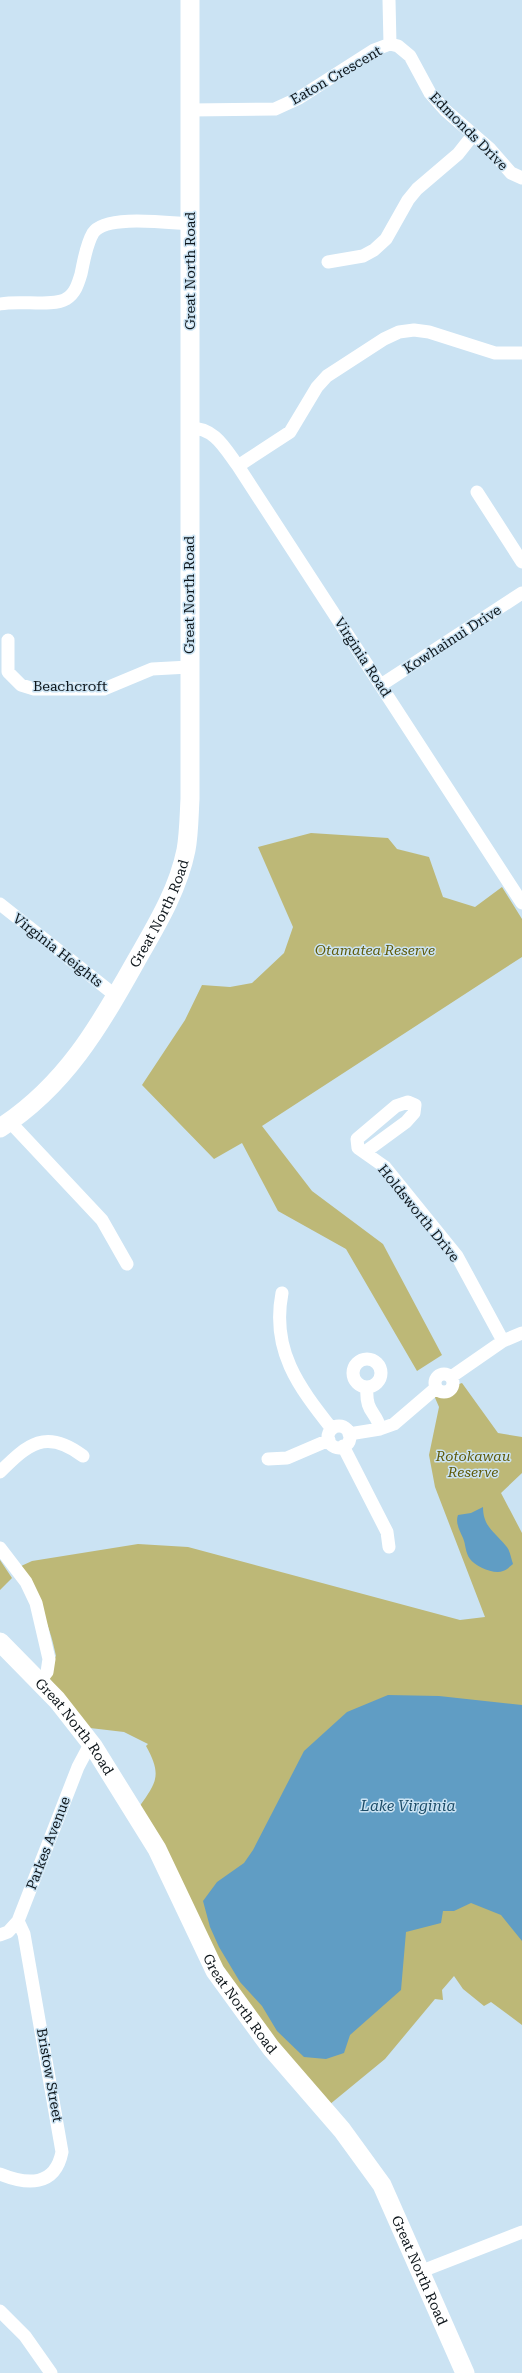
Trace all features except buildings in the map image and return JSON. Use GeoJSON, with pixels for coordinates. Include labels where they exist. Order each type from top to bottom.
{"type":"FeatureCollection","features":[{"type":"Feature","properties":{"kind":"highway","name":"Great North Road"},"geometry":{"type":"LineString","coordinates":[[5,1125],[66,1072],[94,1034],[168,901],[186,850],[190,799],[190,0]]}},
{"type":"Feature","properties":{"kind":"highway","name":"Great North Road"},"geometry":{"type":"LineString","coordinates":[[0,1642],[72,1717],[93,1746],[157,1849],[215,1971],[271,2048],[342,2130],[375,2174],[389,2198],[465,2373]]}},
{"type":"Feature","properties":{"kind":"street","name":"Eaton Crescent"},"geometry":{"type":"LineString","coordinates":[[190,110],[275,109],[299,98],[374,50],[390,44],[389,0]]}},
{"type":"Feature","properties":{"kind":"street","name":"Edmonds Drive"},"geometry":{"type":"LineString","coordinates":[[390,44],[398,46],[410,56],[430,93],[473,135],[490,149],[511,172],[522,178]]}},
{"type":"Feature","properties":{"kind":"street"},"geometry":{"type":"LineString","coordinates":[[328,262],[363,256],[374,250],[386,239],[408,200],[417,189],[458,154],[473,135]]}},
{"type":"Feature","properties":{"kind":"street"},"geometry":{"type":"LineString","coordinates":[[0,304],[25,301],[55,303],[68,298],[79,281],[89,241],[94,232],[102,225],[127,222],[190,224]]}},
{"type":"Feature","properties":{"kind":"street"},"geometry":{"type":"LineString","coordinates":[[238,466],[290,432],[317,387],[327,376],[384,339],[399,332],[414,330],[429,332],[495,353],[522,353]]}},
{"type":"Feature","properties":{"kind":"street","name":"Virginia Road"},"geometry":{"type":"LineString","coordinates":[[190,428],[210,432],[220,441],[238,466],[522,903]]}},
{"type":"Feature","properties":{"kind":"street"},"geometry":{"type":"LineString","coordinates":[[477,492],[522,562]]}},
{"type":"Feature","properties":{"kind":"street","name":"Kowhainui Drive"},"geometry":{"type":"LineString","coordinates":[[381,685],[522,593]]}},
{"type":"Feature","properties":{"kind":"street","name":"Beachcroft"},"geometry":{"type":"LineString","coordinates":[[8,640],[8,672],[21,685],[34,689],[104,689],[152,669],[189,667]]}},
{"type":"Feature","properties":{"kind":"street","name":"Virginia Heights"},"geometry":{"type":"LineString","coordinates":[[0,904],[116,996]]}},
{"type":"Feature","properties":{"kind":"street"},"geometry":{"type":"LineString","coordinates":[[408,1102],[414,1105],[414,1113],[406,1122],[369,1148],[358,1148],[357,1139],[396,1106],[408,1102]]}},
{"type":"Feature","properties":{"kind":"street"},"geometry":{"type":"LineString","coordinates":[[5,1125],[102,1220],[127,1264]]}},
{"type":"Feature","properties":{"kind":"street","name":"Holdsworth Drive"},"geometry":{"type":"LineString","coordinates":[[369,1148],[457,1256],[503,1341]]}},
{"type":"Feature","properties":{"kind":"street"},"geometry":{"type":"LineString","coordinates":[[268,1458],[287,1458],[330,1434],[340,1426],[349,1434],[349,1440],[343,1446],[335,1447],[330,1434],[288,1364],[279,1319],[282,1293]]}},
{"type":"Feature","properties":{"kind":"street"},"geometry":{"type":"LineString","coordinates":[[349,1434],[380,1429],[400,1420],[436,1388],[434,1382],[437,1376],[446,1373],[451,1377],[503,1341],[522,1333]]}},
{"type":"Feature","properties":{"kind":"street"},"geometry":{"type":"LineString","coordinates":[[367,1387],[368,1408],[379,1423],[380,1429]]}},
{"type":"Feature","properties":{"kind":"street"},"geometry":{"type":"LineString","coordinates":[[0,1472],[20,1451],[39,1442],[61,1443],[83,1456]]}},
{"type":"Feature","properties":{"kind":"street"},"geometry":{"type":"LineString","coordinates":[[343,1446],[387,1532],[388,1547]]}},
{"type":"Feature","properties":{"kind":"street"},"geometry":{"type":"LineString","coordinates":[[0,1548],[26,1582],[36,1603],[49,1659],[47,1672],[39,1682]]}},
{"type":"Feature","properties":{"kind":"street","name":"Parkes Avenue"},"geometry":{"type":"LineString","coordinates":[[0,1935],[8,1932],[18,1921],[78,1767],[85,1754],[93,1746]]}},
{"type":"Feature","properties":{"kind":"street","name":"Bristow Street"},"geometry":{"type":"LineString","coordinates":[[0,2174],[22,2182],[39,2181],[53,2172],[61,2159],[62,2152],[24,1934],[18,1921]]}},
{"type":"Feature","properties":{"kind":"street"},"geometry":{"type":"LineString","coordinates":[[422,2271],[522,2232]]}},
{"type":"Feature","properties":{"kind":"street"},"geometry":{"type":"LineString","coordinates":[[0,2311],[25,2336],[51,2373]]}},
{"type":"Feature","properties":{"kind":"green space","name":"Otamatea Reserve"},"geometry":{"type":"Polygon","coordinates":[[[311,833],[388,838],[397,849],[429,857],[443,897],[475,907],[502,887],[522,919],[522,957],[262,1126],[312,1191],[383,1244],[442,1355],[417,1371],[346,1249],[278,1211],[242,1143],[214,1159],[142,1085],[185,1020],[202,985],[230,987],[252,983],[284,953],[293,927],[258,847],[311,833]]]}},
{"type":"Feature","properties":{"kind":"green space","name":"Rotokawau Reserve"},"geometry":{"type":"Polygon","coordinates":[[[462,1383],[498,1433],[522,1437],[522,1473],[501,1493],[522,1533],[522,2025],[491,2002],[484,2006],[463,1989],[454,1976],[442,1990],[443,2000],[435,1999],[385,2059],[329,2105],[231,1987],[139,1807],[150,1791],[156,1771],[146,1746],[148,1744],[124,1732],[90,1728],[45,1673],[56,1656],[53,1643],[46,1620],[19,1567],[32,1561],[138,1544],[188,1547],[460,1620],[485,1617],[435,1487],[429,1455],[439,1407],[433,1393],[462,1383]]]}},
{"type":"Feature","properties":{"kind":"green space"},"geometry":{"type":"Polygon","coordinates":[[[0,1560],[12,1578],[0,1590],[0,1560]]]}},
{"type":"Feature","properties":{"kind":"water"},"geometry":{"type":"Polygon","coordinates":[[[483,1507],[487,1524],[507,1548],[510,1554],[513,1564],[503,1571],[490,1571],[472,1562],[467,1554],[464,1541],[458,1527],[458,1515],[471,1513],[483,1507]]]}},
{"type":"Feature","properties":{"kind":"water","name":"Lake Virginia"},"geometry":{"type":"Polygon","coordinates":[[[388,1695],[439,1696],[522,1705],[522,1941],[501,1915],[471,1903],[454,1911],[443,1911],[441,1923],[406,1932],[401,1990],[350,2035],[344,2053],[326,2059],[304,2057],[277,2031],[262,2006],[240,1982],[219,1947],[210,1927],[203,1901],[217,1882],[244,1863],[253,1850],[304,1751],[347,1712],[388,1695]]]}}]}
